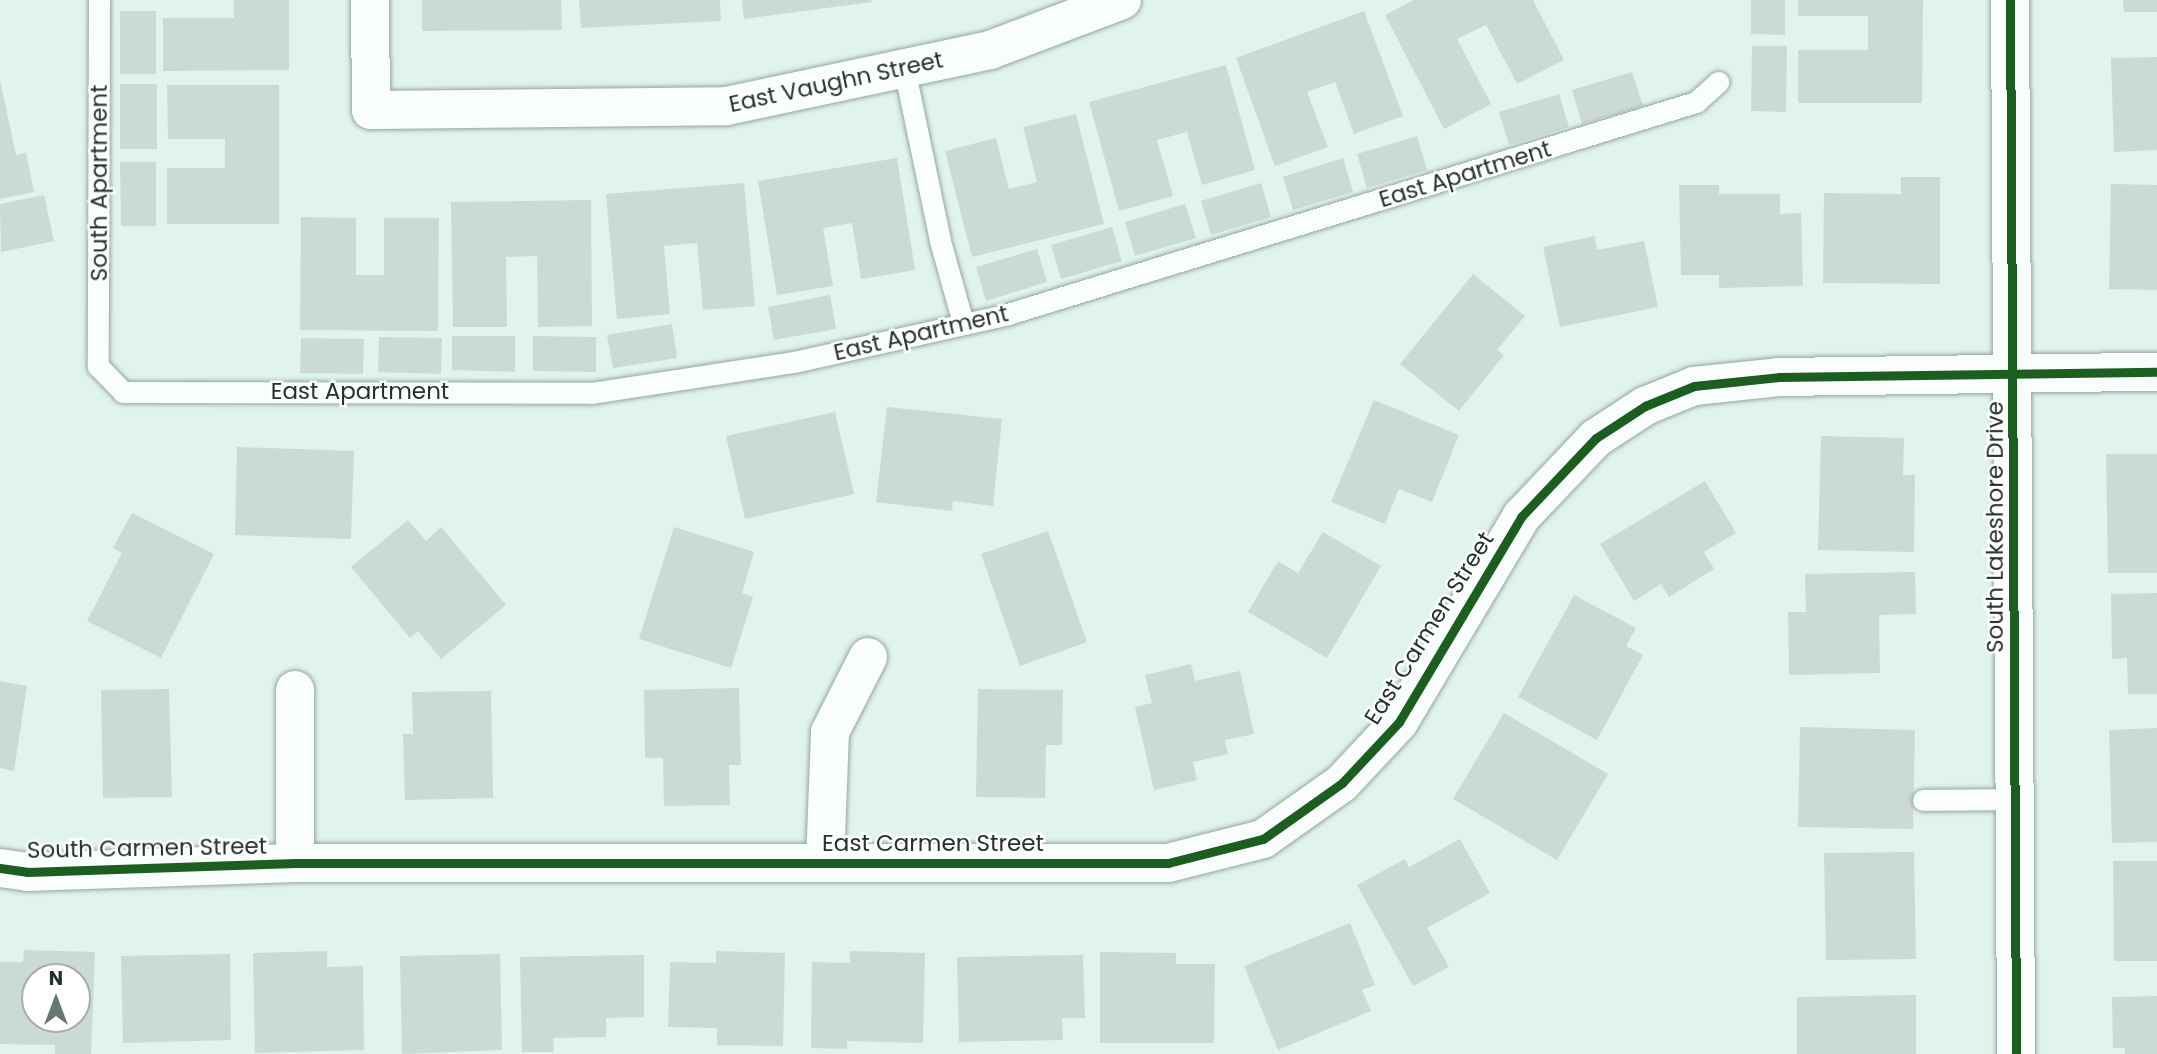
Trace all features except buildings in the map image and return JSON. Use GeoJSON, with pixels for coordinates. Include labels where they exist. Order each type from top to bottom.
{"type":"FeatureCollection","features":[{"type":"Feature","properties":{"kind":"street","name":"East Vaughn Street"},"geometry":{"type":"LineString","coordinates":[[370,0],[371,110],[727,106],[990,50],[1122,0]]}},
{"type":"Feature","properties":{"kind":"street","name":"South Lakeshore Drive"},"geometry":{"type":"LineString","coordinates":[[2010,0],[2016,1054]]}},
{"type":"Feature","properties":{"kind":"street","name":"East Carmen Street"},"geometry":{"type":"LineString","coordinates":[[295,863],[1168,863],[1263,839],[1342,783],[1399,722],[1521,517],[1596,438],[1645,406],[1694,386],[1779,377],[2157,372]]}},
{"type":"Feature","properties":{"kind":"street"},"geometry":{"type":"LineString","coordinates":[[825,863],[830,732],[868,657]]}},
{"type":"Feature","properties":{"kind":"street"},"geometry":{"type":"LineString","coordinates":[[295,690],[295,863]]}},
{"type":"Feature","properties":{"kind":"street","name":"South Carmen Street"},"geometry":{"type":"LineString","coordinates":[[0,868],[27,872],[295,863]]}},
{"type":"Feature","properties":{"kind":"lane","name":"South Apartment"},"geometry":{"type":"LineString","coordinates":[[98,366],[99,0]]}},
{"type":"Feature","properties":{"kind":"lane"},"geometry":{"type":"LineString","coordinates":[[904,68],[940,241],[963,323]]}},
{"type":"Feature","properties":{"kind":"lane","name":"East Apartment"},"geometry":{"type":"LineString","coordinates":[[98,366],[123,392],[591,393],[794,362],[1008,314],[1674,110],[1696,102],[1718,82]]}},
{"type":"Feature","properties":{"kind":"lane"},"geometry":{"type":"LineString","coordinates":[[1923,800],[2015,799]]}},
{"type":"Feature","properties":{"kind":"cycle path"},"geometry":{"type":"LineString","coordinates":[[2010,0],[2016,1054]]}},
{"type":"Feature","properties":{"kind":"cycle path"},"geometry":{"type":"LineString","coordinates":[[0,868],[27,872],[295,863],[1168,863],[1263,839],[1342,783],[1399,722],[1521,517],[1596,438],[1645,406],[1694,386],[1779,377],[2157,372]]}}]}
